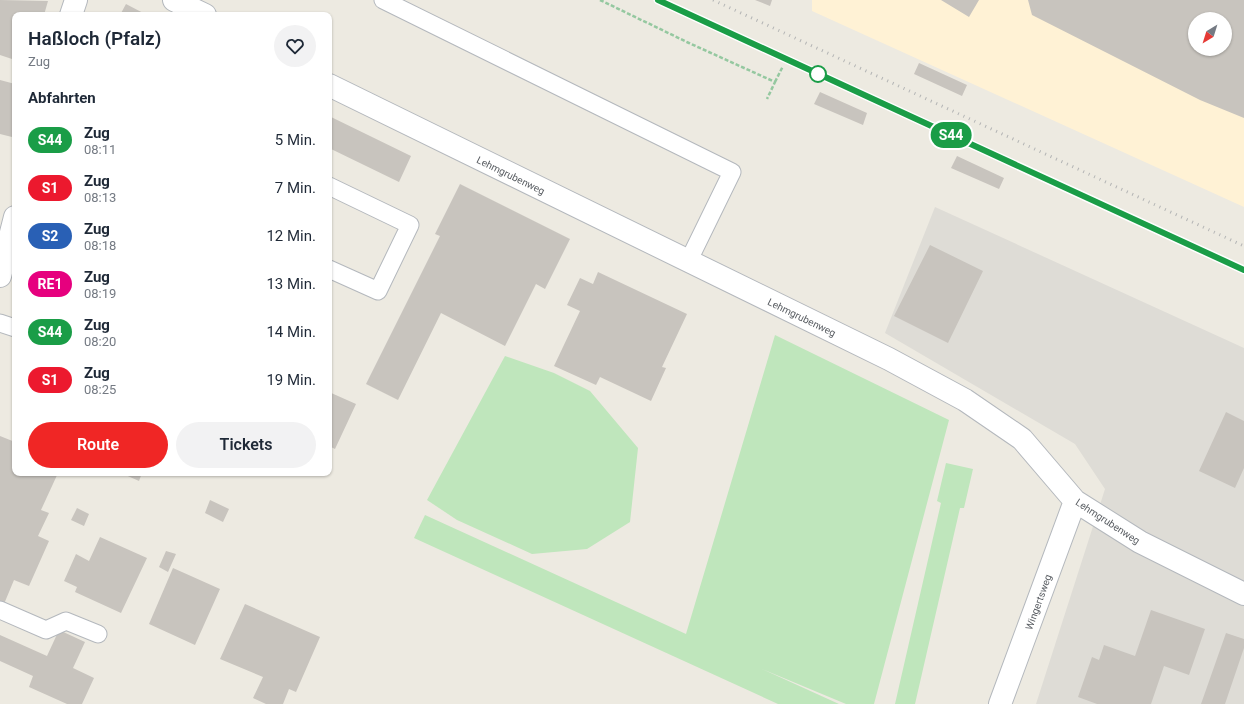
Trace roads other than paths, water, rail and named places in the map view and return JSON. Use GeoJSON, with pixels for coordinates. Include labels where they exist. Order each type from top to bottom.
{"type":"FeatureCollection","features":[{"type":"Feature","properties":{"kind":"street"},"geometry":{"type":"LineString","coordinates":[[72,12],[76,0]]}},
{"type":"Feature","properties":{"kind":"street"},"geometry":{"type":"LineString","coordinates":[[174,0],[199,12]]}},
{"type":"Feature","properties":{"kind":"street","name":"Lehmgrubenweg"},"geometry":{"type":"LineString","coordinates":[[332,86],[688,262],[889,359],[965,400],[1022,439],[1075,501],[1140,542],[1244,594]]}},
{"type":"Feature","properties":{"kind":"street"},"geometry":{"type":"LineString","coordinates":[[0,276],[12,229]]}},
{"type":"Feature","properties":{"kind":"street","name":"Wingertsweg"},"geometry":{"type":"LineString","coordinates":[[1000,704],[1075,501]]}},
{"type":"Feature","properties":{"kind":"lane"},"geometry":{"type":"LineString","coordinates":[[383,0],[732,172],[688,262]]}},
{"type":"Feature","properties":{"kind":"lane"},"geometry":{"type":"LineString","coordinates":[[332,187],[410,225],[378,291],[332,270]]}},
{"type":"Feature","properties":{"kind":"lane"},"geometry":{"type":"LineString","coordinates":[[0,323],[12,327]]}},
{"type":"Feature","properties":{"kind":"lane"},"geometry":{"type":"LineString","coordinates":[[0,610],[46,630],[66,621],[98,634]]}},
{"type":"Feature","properties":{"kind":"railway"},"geometry":{"type":"LineString","coordinates":[[658,0],[1244,270]]}},
{"type":"Feature","properties":{"kind":"railway"},"geometry":{"type":"LineString","coordinates":[[713,0],[1244,246]]}},
{"type":"Feature","properties":{"kind":"train","name":"S44"},"geometry":{"type":"LineString","coordinates":[[658,0],[1244,270]]}}]}
